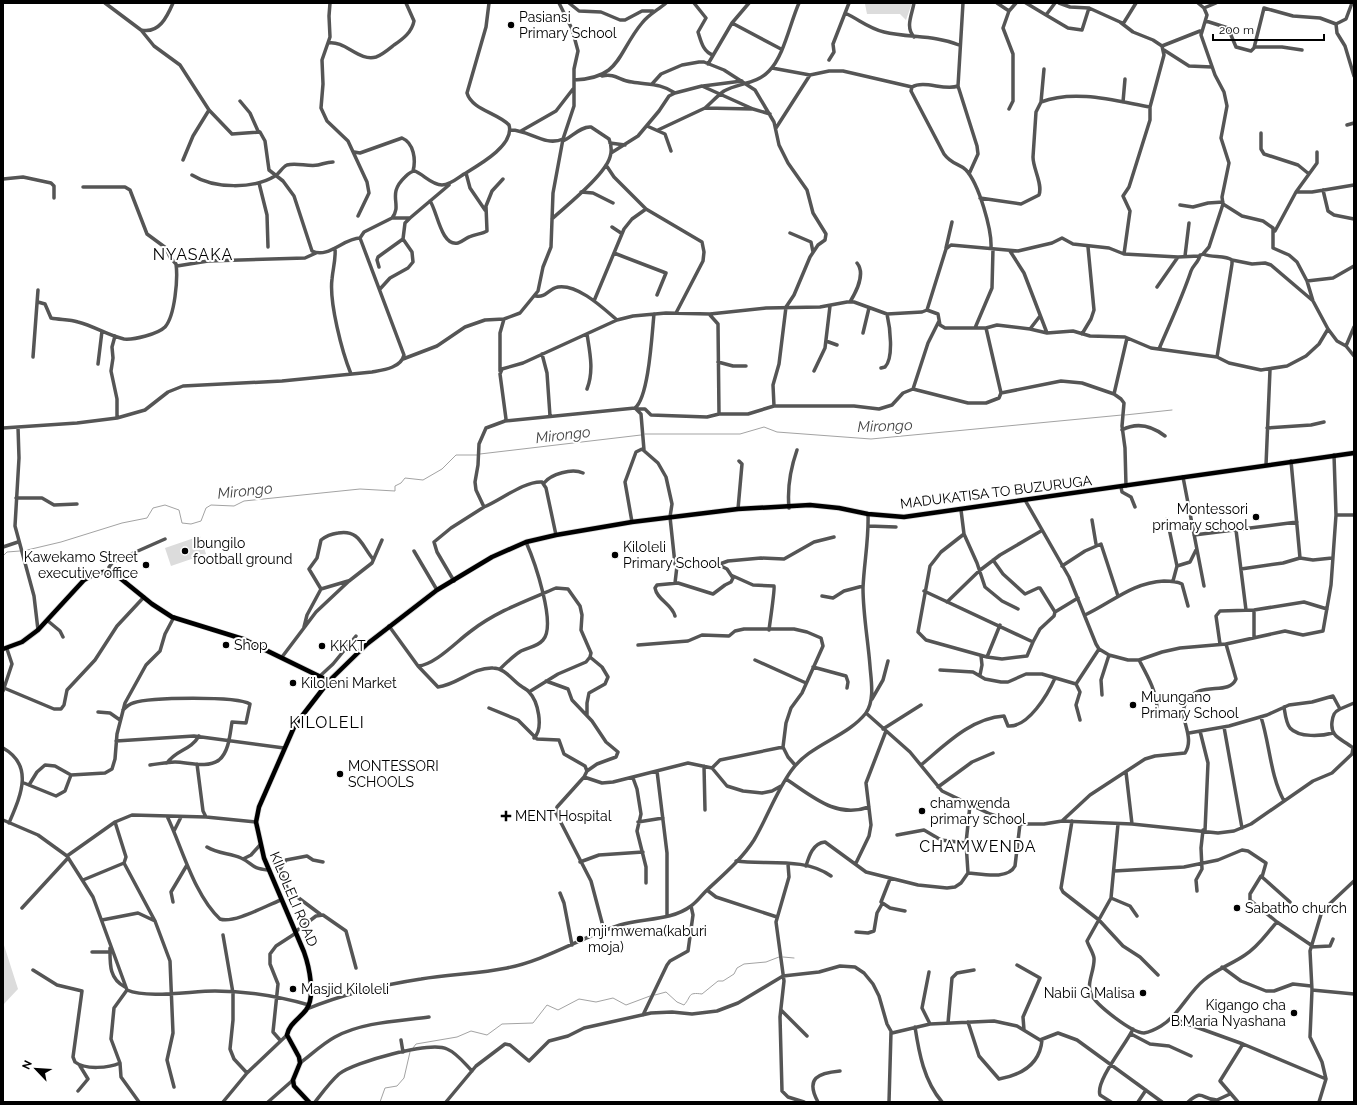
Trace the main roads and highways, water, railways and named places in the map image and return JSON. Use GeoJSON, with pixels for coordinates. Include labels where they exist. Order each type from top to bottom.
{"type":"FeatureCollection","features":[{"type":"Feature","properties":{"kind":"main road","name":"MADUKATISA TO BUZURUGA"},"geometry":{"type":"LineString","coordinates":[[329,682],[348,661],[388,626],[437,590],[492,557],[526,542],[556,535],[670,517],[738,509],[789,508],[810,505],[825,506],[868,514],[904,517],[1354,453]]}},
{"type":"Feature","properties":{"kind":"main road"},"geometry":{"type":"LineString","coordinates":[[5,649],[22,642],[38,630],[48,621],[84,580],[99,572],[110,573],[120,578],[164,613],[243,639],[282,657],[329,682]]}},
{"type":"Feature","properties":{"kind":"main road","name":"KILOLELI ROAD"},"geometry":{"type":"LineString","coordinates":[[309,1102],[295,1088],[293,1080],[300,1063],[299,1057],[286,1035],[291,1025],[308,1007],[310,972],[296,932],[268,870],[260,845],[256,822],[259,807],[284,748],[299,719],[329,682]]}},
{"type":"Feature","properties":{"kind":"waterway","name":"Mirongo"},"geometry":{"type":"LineString","coordinates":[[1125,415],[1172,410]]}},
{"type":"Feature","properties":{"kind":"waterway","name":"Mirongo"},"geometry":{"type":"LineString","coordinates":[[645,434],[740,434],[764,427],[777,432],[871,439],[1122,415]]}},
{"type":"Feature","properties":{"kind":"waterway","name":"Mirongo"},"geometry":{"type":"LineString","coordinates":[[480,454],[641,435]]}},
{"type":"Feature","properties":{"kind":"waterway","name":"Mirongo"},"geometry":{"type":"LineString","coordinates":[[23,551],[61,542],[122,523],[147,518],[153,508],[165,505],[179,510],[182,523],[191,524],[201,521],[206,508],[211,505],[234,506],[244,501],[360,489],[395,491],[395,486],[401,483],[405,478],[423,480],[442,469],[456,455],[477,455]]}},
{"type":"Feature","properties":{"kind":"waterway","name":"Mirongo"},"geometry":{"type":"LineString","coordinates":[[3,556],[7,552],[20,551]]}},
{"type":"Feature","properties":{"kind":"waterway"},"geometry":{"type":"LineString","coordinates":[[655,995],[666,992],[677,1002],[684,1005],[690,995],[702,994],[718,981],[723,981],[734,974],[737,968],[744,964],[766,962],[779,957]]}},
{"type":"Feature","properties":{"kind":"waterway"},"geometry":{"type":"LineString","coordinates":[[783,957],[794,958]]}},
{"type":"Feature","properties":{"kind":"waterway"},"geometry":{"type":"LineString","coordinates":[[413,1048],[416,1044],[457,1037],[471,1031],[487,1035],[502,1024],[533,1023],[547,1005],[558,1010],[579,999],[596,1002],[613,998],[626,1005],[650,996]]}},
{"type":"Feature","properties":{"kind":"waterway"},"geometry":{"type":"LineString","coordinates":[[380,1102],[385,1088],[397,1086],[404,1078],[410,1052]]}},
{"type":"Feature","properties":{"kind":"place","name":"Pasiansi Primary School"},"geometry":{"type":"Point","coordinates":[511,25]}},
{"type":"Feature","properties":{"kind":"place","name":"Montessori primary school"},"geometry":{"type":"Point","coordinates":[1256,517]}},
{"type":"Feature","properties":{"kind":"place","name":"Ibungilo football ground"},"geometry":{"type":"Point","coordinates":[185,551]}},
{"type":"Feature","properties":{"kind":"place","name":"Kiloleli Primary School"},"geometry":{"type":"Point","coordinates":[615,555]}},
{"type":"Feature","properties":{"kind":"place","name":"Kawekamo Street executive office"},"geometry":{"type":"Point","coordinates":[146,565]}},
{"type":"Feature","properties":{"kind":"place","name":"Shop"},"geometry":{"type":"Point","coordinates":[226,645]}},
{"type":"Feature","properties":{"kind":"place","name":"KKKT"},"geometry":{"type":"Point","coordinates":[322,646]}},
{"type":"Feature","properties":{"kind":"place","name":"Kiloleni Market"},"geometry":{"type":"Point","coordinates":[293,683]}},
{"type":"Feature","properties":{"kind":"place","name":"Muungano Primary School"},"geometry":{"type":"Point","coordinates":[1133,705]}},
{"type":"Feature","properties":{"kind":"place","name":"MONTESSORI SCHOOLS"},"geometry":{"type":"Point","coordinates":[340,774]}},
{"type":"Feature","properties":{"kind":"place","name":"chamwenda primary school"},"geometry":{"type":"Point","coordinates":[922,811]}},
{"type":"Feature","properties":{"kind":"place","name":"MENT Hospital"},"geometry":{"type":"Point","coordinates":[506,816]}},
{"type":"Feature","properties":{"kind":"place","name":"Sabatho church"},"geometry":{"type":"Point","coordinates":[1237,908]}},
{"type":"Feature","properties":{"kind":"place","name":"mji mwema(kaburi moja)"},"geometry":{"type":"Point","coordinates":[580,939]}},
{"type":"Feature","properties":{"kind":"place","name":"Masjid Kiloleli"},"geometry":{"type":"Point","coordinates":[293,989]}},
{"type":"Feature","properties":{"kind":"place","name":"Nabii G Malisa"},"geometry":{"type":"Point","coordinates":[1143,993]}},
{"type":"Feature","properties":{"kind":"place","name":"Kigango cha B.Maria Nyashana"},"geometry":{"type":"Point","coordinates":[1294,1013]}},
{"type":"Feature","properties":{"kind":"district","name":"NYASAKA"},"geometry":{"type":"Point","coordinates":[193,254]}},
{"type":"Feature","properties":{"kind":"district","name":"KILOLELI"},"geometry":{"type":"Point","coordinates":[327,722]}},
{"type":"Feature","properties":{"kind":"district","name":"CHAMWENDA"},"geometry":{"type":"Point","coordinates":[978,846]}}]}
